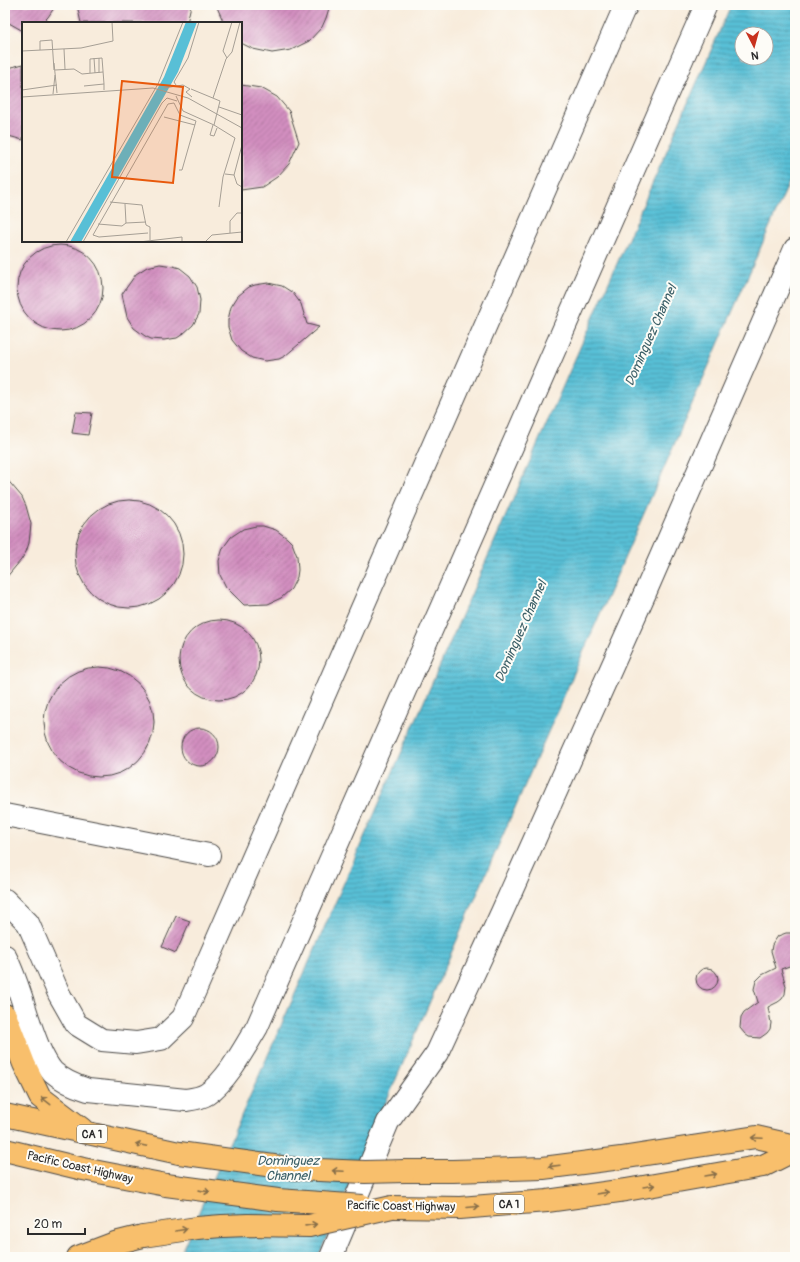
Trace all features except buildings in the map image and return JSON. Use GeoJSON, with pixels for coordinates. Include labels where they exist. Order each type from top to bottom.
{"type":"FeatureCollection","features":[{"type":"Feature","properties":{"kind":"highway"},"geometry":{"type":"LineString","coordinates":[[5,1016],[24,1064],[40,1097],[88,1133]]}},
{"type":"Feature","properties":{"kind":"highway","name":"CA 1"},"geometry":{"type":"LineString","coordinates":[[5,1115],[179,1153],[296,1169],[365,1172],[543,1168],[621,1158],[756,1137],[795,1146]]}},
{"type":"Feature","properties":{"kind":"highway","name":"Pacific Coast Highway"},"geometry":{"type":"LineString","coordinates":[[5,1150],[83,1169],[166,1186],[278,1200],[392,1207],[460,1208],[547,1201],[673,1182],[763,1166],[795,1150]]}},
{"type":"Feature","properties":{"kind":"highway"},"geometry":{"type":"LineString","coordinates":[[78,1257],[115,1243],[143,1236],[222,1226],[309,1226],[392,1207]]}},
{"type":"Feature","properties":{"kind":"lane"},"geometry":{"type":"LineString","coordinates":[[5,900],[28,924],[59,994],[76,1024],[102,1040],[136,1043],[160,1039],[183,1018],[623,11],[627,5]]}},
{"type":"Feature","properties":{"kind":"lane"},"geometry":{"type":"LineString","coordinates":[[5,956],[13,971],[34,1036],[44,1059],[48,1066],[60,1078],[77,1087],[88,1090],[186,1100],[198,1098],[207,1094],[220,1082],[234,1064],[258,1027],[706,5]]}},
{"type":"Feature","properties":{"kind":"lane"},"geometry":{"type":"LineString","coordinates":[[331,1257],[388,1122],[437,1053],[638,608],[795,249]]}},
{"type":"Feature","properties":{"kind":"lane"},"geometry":{"type":"LineString","coordinates":[[5,815],[209,855]]}},
{"type":"Feature","properties":{"kind":"water","name":"Dominguez Channel"},"geometry":{"type":"Polygon","coordinates":[[[731,5],[795,5],[795,169],[318,1257],[179,1257],[731,5]]]}}]}
